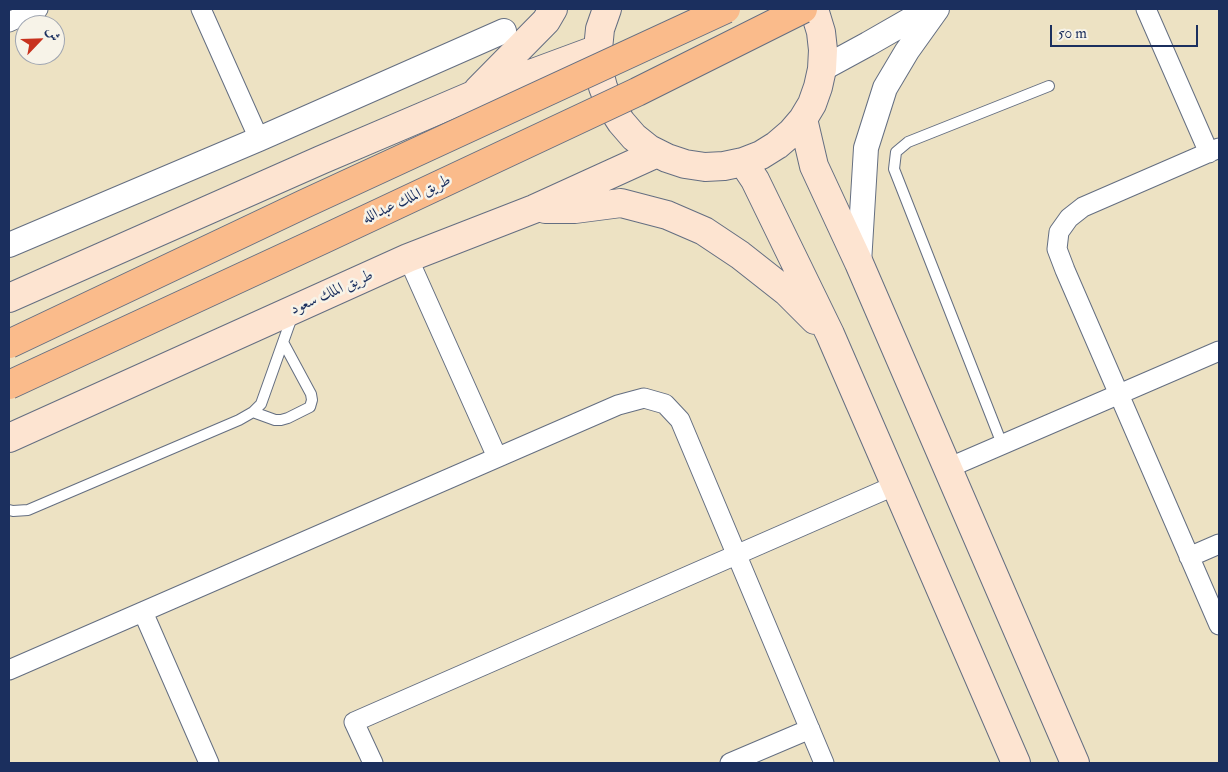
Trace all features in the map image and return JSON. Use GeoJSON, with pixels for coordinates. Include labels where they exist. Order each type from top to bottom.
{"type":"FeatureCollection","features":[{"type":"Feature","properties":{"kind":"main road"},"geometry":{"type":"LineString","coordinates":[[471,96],[546,21],[553,9]]}},
{"type":"Feature","properties":{"kind":"main road"},"geometry":{"type":"LineString","coordinates":[[607,9],[600,29],[598,68],[610,106],[634,137],[650,149],[667,158],[685,164],[705,167],[743,162],[761,155],[777,145],[803,119],[812,104],[822,68],[821,32],[814,9]]}},
{"type":"Feature","properties":{"kind":"main road"},"geometry":{"type":"LineString","coordinates":[[9,344],[304,204],[726,9]]}},
{"type":"Feature","properties":{"kind":"main road","name":"طريق الملك عبدالله"},"geometry":{"type":"LineString","coordinates":[[9,385],[637,92],[803,9]]}},
{"type":"Feature","properties":{"kind":"main road"},"geometry":{"type":"LineString","coordinates":[[9,298],[471,96],[598,49]]}},
{"type":"Feature","properties":{"kind":"main road"},"geometry":{"type":"LineString","coordinates":[[803,119],[814,166],[859,263],[1076,763]]}},
{"type":"Feature","properties":{"kind":"main road","name":"طريق الملك سعود"},"geometry":{"type":"LineString","coordinates":[[9,438],[408,258],[534,209],[657,153]]}},
{"type":"Feature","properties":{"kind":"main road"},"geometry":{"type":"LineString","coordinates":[[743,162],[755,180],[830,334],[1016,763]]}},
{"type":"Feature","properties":{"kind":"main road"},"geometry":{"type":"LineString","coordinates":[[534,209],[575,210],[621,203],[667,215],[704,230],[787,292],[830,334]]}},
{"type":"Feature","properties":{"kind":"street"},"geometry":{"type":"LineString","coordinates":[[9,22],[38,9]]}},
{"type":"Feature","properties":{"kind":"street"},"geometry":{"type":"LineString","coordinates":[[201,9],[259,138]]}},
{"type":"Feature","properties":{"kind":"street"},"geometry":{"type":"LineString","coordinates":[[822,68],[930,9]]}},
{"type":"Feature","properties":{"kind":"street"},"geometry":{"type":"LineString","coordinates":[[859,263],[866,148],[885,88],[907,51],[936,9]]}},
{"type":"Feature","properties":{"kind":"street"},"geometry":{"type":"LineString","coordinates":[[1146,9],[1214,150],[1083,207],[1069,218],[1059,232],[1057,249],[1219,625]]}},
{"type":"Feature","properties":{"kind":"street"},"geometry":{"type":"LineString","coordinates":[[9,245],[504,30]]}},
{"type":"Feature","properties":{"kind":"street"},"geometry":{"type":"LineString","coordinates":[[408,258],[497,457]]}},
{"type":"Feature","properties":{"kind":"street"},"geometry":{"type":"LineString","coordinates":[[948,468],[1219,351]]}},
{"type":"Feature","properties":{"kind":"street"},"geometry":{"type":"LineString","coordinates":[[9,670],[618,404],[644,398],[665,404],[680,420],[824,763]]}},
{"type":"Feature","properties":{"kind":"street"},"geometry":{"type":"LineString","coordinates":[[373,763],[354,722],[896,484]]}},
{"type":"Feature","properties":{"kind":"street"},"geometry":{"type":"LineString","coordinates":[[1189,556],[1219,544]]}},
{"type":"Feature","properties":{"kind":"street"},"geometry":{"type":"LineString","coordinates":[[143,612],[209,763]]}},
{"type":"Feature","properties":{"kind":"street"},"geometry":{"type":"LineString","coordinates":[[730,763],[810,729]]}},
{"type":"Feature","properties":{"kind":"lane"},"geometry":{"type":"LineString","coordinates":[[1002,444],[894,169],[896,152],[908,142],[1049,86]]}},
{"type":"Feature","properties":{"kind":"lane"},"geometry":{"type":"LineString","coordinates":[[9,510],[28,510],[239,420],[253,412],[261,404],[295,309]]}},
{"type":"Feature","properties":{"kind":"lane"},"geometry":{"type":"LineString","coordinates":[[253,412],[274,420],[281,420],[310,407],[311,394],[283,342]]}}]}
